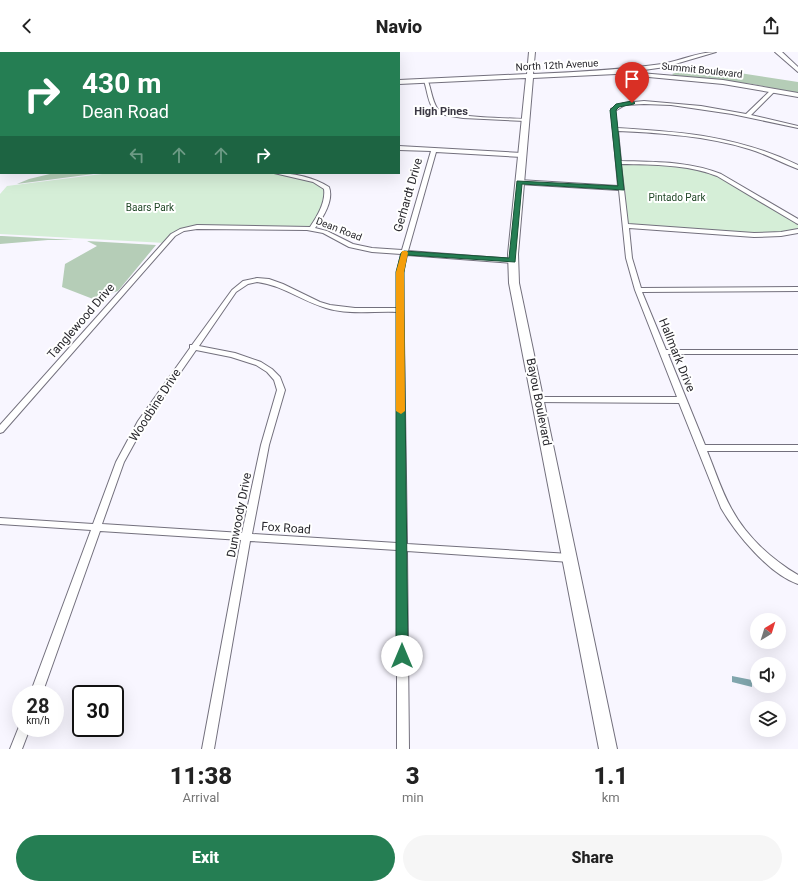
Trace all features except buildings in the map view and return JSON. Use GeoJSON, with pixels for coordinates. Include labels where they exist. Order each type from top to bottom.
{"type":"FeatureCollection","features":[{"type":"Feature","properties":{"kind":"main road","name":"Bayou Boulevard"},"geometry":{"type":"LineString","coordinates":[[532,52],[513,261],[514,283],[608,749]]}},
{"type":"Feature","properties":{"kind":"main road","name":"North 12th Avenue"},"geometry":{"type":"LineString","coordinates":[[400,82],[603,73],[665,65],[713,52]]}},
{"type":"Feature","properties":{"kind":"main road"},"geometry":{"type":"LineString","coordinates":[[778,52],[798,70]]}},
{"type":"Feature","properties":{"kind":"main road"},"geometry":{"type":"LineString","coordinates":[[787,52],[798,60]]}},
{"type":"Feature","properties":{"kind":"main road"},"geometry":{"type":"LineString","coordinates":[[665,65],[671,76]]}},
{"type":"Feature","properties":{"kind":"main road","name":"Summit Boulevard"},"geometry":{"type":"LineString","coordinates":[[603,73],[671,76],[723,82],[798,95]]}},
{"type":"Feature","properties":{"kind":"street"},"geometry":{"type":"LineString","coordinates":[[426,81],[436,110],[441,113],[454,116],[525,120]]}},
{"type":"Feature","properties":{"kind":"street"},"geometry":{"type":"LineString","coordinates":[[748,114],[774,90]]}},
{"type":"Feature","properties":{"kind":"street","name":"Hallmark Drive"},"geometry":{"type":"LineString","coordinates":[[748,114],[700,107],[632,103],[618,105],[613,110],[629,258],[638,290],[726,508],[737,526],[759,551],[776,566],[798,580]]}},
{"type":"Feature","properties":{"kind":"street"},"geometry":{"type":"LineString","coordinates":[[748,114],[798,127]]}},
{"type":"Feature","properties":{"kind":"street"},"geometry":{"type":"LineString","coordinates":[[614,129],[681,133],[716,138],[754,148],[779,157],[798,167]]}},
{"type":"Feature","properties":{"kind":"street"},"geometry":{"type":"LineString","coordinates":[[400,148],[522,155]]}},
{"type":"Feature","properties":{"kind":"street","name":"Gerhardt Drive"},"geometry":{"type":"LineString","coordinates":[[403,749],[400,272],[404,253],[434,150]]}},
{"type":"Feature","properties":{"kind":"street"},"geometry":{"type":"LineString","coordinates":[[618,162],[684,166],[705,169],[719,175],[798,222]]}},
{"type":"Feature","properties":{"kind":"street"},"geometry":{"type":"LineString","coordinates":[[282,174],[316,181],[327,188],[329,195],[316,224],[312,228]]}},
{"type":"Feature","properties":{"kind":"street"},"geometry":{"type":"LineString","coordinates":[[520,182],[621,188]]}},
{"type":"Feature","properties":{"kind":"street"},"geometry":{"type":"LineString","coordinates":[[626,226],[754,235],[781,234],[798,231]]}},
{"type":"Feature","properties":{"kind":"street","name":"Dean Road"},"geometry":{"type":"LineString","coordinates":[[182,230],[197,227],[312,228],[325,232],[351,246],[372,250],[513,261]]}},
{"type":"Feature","properties":{"kind":"street","name":"Tanglewood Drive"},"geometry":{"type":"LineString","coordinates":[[0,430],[137,274],[173,235],[182,230]]}},
{"type":"Feature","properties":{"kind":"street","name":"Woodbine Drive"},"geometry":{"type":"LineString","coordinates":[[39,685],[120,462],[130,440],[234,291],[242,284],[256,280],[276,282],[311,301],[331,307],[400,310]]}},
{"type":"Feature","properties":{"kind":"street"},"geometry":{"type":"LineString","coordinates":[[638,290],[798,289]]}},
{"type":"Feature","properties":{"kind":"street","name":"Dunwoody Drive"},"geometry":{"type":"LineString","coordinates":[[194,347],[258,362],[272,370],[280,384],[281,397],[265,445],[246,538],[208,749]]}},
{"type":"Feature","properties":{"kind":"street"},"geometry":{"type":"LineString","coordinates":[[664,352],[798,352]]}},
{"type":"Feature","properties":{"kind":"street"},"geometry":{"type":"LineString","coordinates":[[538,400],[683,400]]}},
{"type":"Feature","properties":{"kind":"street"},"geometry":{"type":"LineString","coordinates":[[702,448],[798,448]]}},
{"type":"Feature","properties":{"kind":"street","name":"Fox Road"},"geometry":{"type":"LineString","coordinates":[[0,521],[570,558]]}},
{"type":"Feature","properties":{"kind":"street"},"geometry":{"type":"LineString","coordinates":[[16,749],[21,737]]}},
{"type":"Feature","properties":{"kind":"green space"},"geometry":{"type":"Polygon","coordinates":[[[701,68],[798,82],[798,93],[752,84],[672,74],[684,70],[701,68]]]}},
{"type":"Feature","properties":{"kind":"green space","name":"Pintado Park"},"geometry":{"type":"Polygon","coordinates":[[[618,162],[684,166],[713,172],[798,222],[798,231],[769,235],[626,226],[618,162]]]}},
{"type":"Feature","properties":{"kind":"green space"},"geometry":{"type":"Polygon","coordinates":[[[50,174],[93,174],[17,184],[29,179],[50,174]]]}},
{"type":"Feature","properties":{"kind":"green space","name":"Baars Park"},"geometry":{"type":"Polygon","coordinates":[[[102,174],[282,174],[315,181],[329,192],[312,228],[197,227],[182,230],[165,243],[0,234],[0,194],[7,186],[102,174]]]}},
{"type":"Feature","properties":{"kind":"green space"},"geometry":{"type":"Polygon","coordinates":[[[0,236],[74,240],[48,240],[0,244],[0,236]]]}},
{"type":"Feature","properties":{"kind":"green space"},"geometry":{"type":"Polygon","coordinates":[[[87,241],[156,245],[118,291],[93,299],[62,287],[65,264],[97,246],[87,241]]]}},
{"type":"Feature","properties":{"kind":"water"},"geometry":{"type":"Polygon","coordinates":[[[732,676],[750,680],[750,686],[732,682],[732,676]]]}},
{"type":"Feature","properties":{"kind":"slow traffic"},"geometry":{"type":"LineString","coordinates":[[401,411],[400,272],[405,253]]}},
{"type":"Feature","properties":{"kind":"district","name":"High Pines"},"geometry":{"type":"Point","coordinates":[441,111]}},
{"type":"Feature","properties":{"kind":"route"},"geometry":{"type":"LineString","coordinates":[[402,656],[400,272],[404,253],[513,261],[520,182],[621,188],[613,110],[615,106],[632,103]]}}]}
